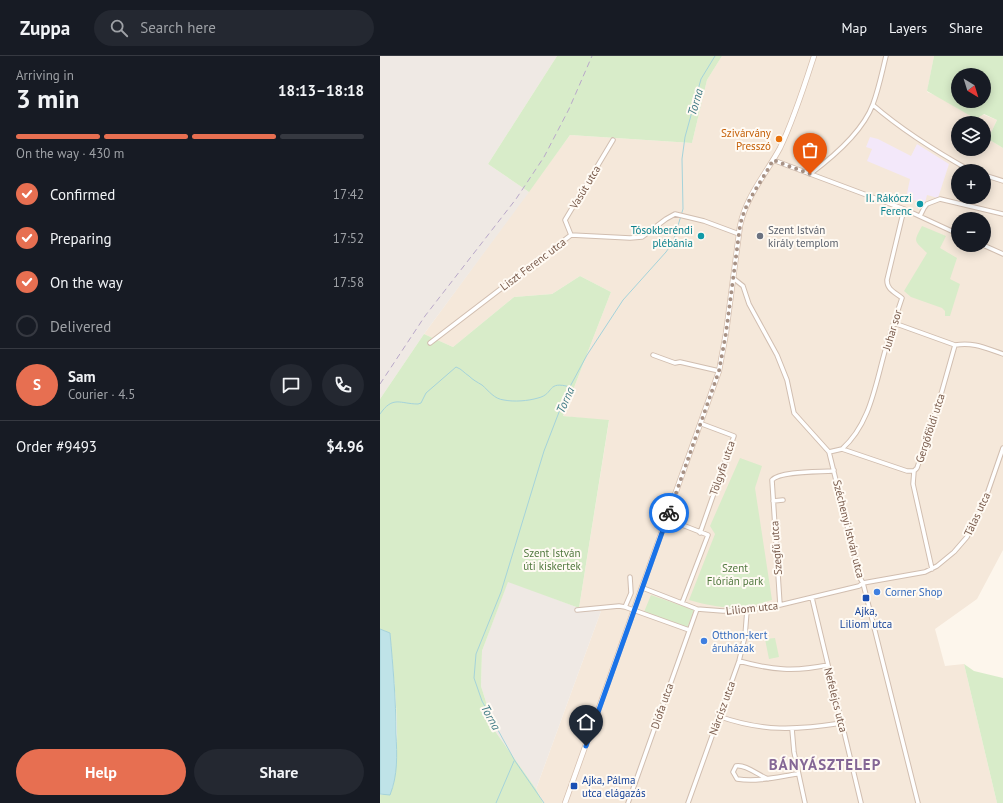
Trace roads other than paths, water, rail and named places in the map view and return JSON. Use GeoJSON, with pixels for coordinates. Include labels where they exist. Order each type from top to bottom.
{"type":"FeatureCollection","features":[{"type":"Feature","properties":{"kind":"main road"},"geometry":{"type":"LineString","coordinates":[[565,803],[702,424],[719,371],[723,353],[741,219],[748,201],[773,160],[787,131],[814,56]]}},
{"type":"Feature","properties":{"kind":"street"},"geometry":{"type":"LineString","coordinates":[[810,174],[842,147],[862,122],[873,105],[886,56]]}},
{"type":"Feature","properties":{"kind":"street"},"geometry":{"type":"LineString","coordinates":[[873,105],[898,126],[959,164]]}},
{"type":"Feature","properties":{"kind":"street","name":"Vasút utca"},"geometry":{"type":"LineString","coordinates":[[571,235],[565,220],[614,140]]}},
{"type":"Feature","properties":{"kind":"street"},"geometry":{"type":"LineString","coordinates":[[773,160],[904,209],[951,231]]}},
{"type":"Feature","properties":{"kind":"street"},"geometry":{"type":"LineString","coordinates":[[991,177],[1003,181]]}},
{"type":"Feature","properties":{"kind":"street"},"geometry":{"type":"LineString","coordinates":[[920,216],[924,208],[940,199],[1003,214]]}},
{"type":"Feature","properties":{"kind":"street","name":"Juhar sor"},"geometry":{"type":"LineString","coordinates":[[842,449],[851,441],[869,410],[902,298],[889,288],[887,285],[887,280],[904,209]]}},
{"type":"Feature","properties":{"kind":"street","name":"Liszt Ferenc utca"},"geometry":{"type":"LineString","coordinates":[[430,343],[571,235],[630,238],[642,237],[666,219],[676,214],[739,234]]}},
{"type":"Feature","properties":{"kind":"street"},"geometry":{"type":"LineString","coordinates":[[991,249],[1003,254]]}},
{"type":"Feature","properties":{"kind":"street","name":"Széchenyi István utca"},"geometry":{"type":"LineString","coordinates":[[733,278],[743,286],[749,304],[777,355],[787,380],[794,413],[829,452],[918,803]]}},
{"type":"Feature","properties":{"kind":"street"},"geometry":{"type":"LineString","coordinates":[[894,323],[955,345],[967,343],[975,344],[1003,354]]}},
{"type":"Feature","properties":{"kind":"street","name":"Gergőföldi utca"},"geometry":{"type":"LineString","coordinates":[[842,449],[907,471],[914,471],[917,468],[925,446],[955,345]]}},
{"type":"Feature","properties":{"kind":"street"},"geometry":{"type":"LineString","coordinates":[[653,355],[674,363],[680,362],[719,371]]}},
{"type":"Feature","properties":{"kind":"street","name":"Tölgyfa utca"},"geometry":{"type":"LineString","coordinates":[[700,533],[734,436],[702,424]]}},
{"type":"Feature","properties":{"kind":"street","name":"Tálas utca"},"geometry":{"type":"LineString","coordinates":[[863,583],[925,572],[937,566],[954,552],[967,537],[984,503],[1003,448]]}},
{"type":"Feature","properties":{"kind":"street"},"geometry":{"type":"LineString","coordinates":[[829,452],[842,449]]}},
{"type":"Feature","properties":{"kind":"street","name":"Szegfű utca"},"geometry":{"type":"LineString","coordinates":[[780,605],[771,483],[774,477],[786,474],[834,470]]}},
{"type":"Feature","properties":{"kind":"street"},"geometry":{"type":"LineString","coordinates":[[914,471],[913,484],[932,569]]}},
{"type":"Feature","properties":{"kind":"street"},"geometry":{"type":"LineString","coordinates":[[773,501],[783,500]]}},
{"type":"Feature","properties":{"kind":"street"},"geometry":{"type":"LineString","coordinates":[[667,519],[708,535],[682,603]]}},
{"type":"Feature","properties":{"kind":"street"},"geometry":{"type":"LineString","coordinates":[[624,607],[631,593],[630,577]]}},
{"type":"Feature","properties":{"kind":"street","name":"Liliom utca"},"geometry":{"type":"LineString","coordinates":[[643,588],[697,609],[723,611],[747,610],[780,605],[859,586],[863,583]]}},
{"type":"Feature","properties":{"kind":"street","name":"Nefelejcs utca"},"geometry":{"type":"LineString","coordinates":[[812,598],[861,803]]}},
{"type":"Feature","properties":{"kind":"street"},"geometry":{"type":"LineString","coordinates":[[577,610],[619,606],[635,610],[689,630]]}},
{"type":"Feature","properties":{"kind":"street","name":"Diófa utca"},"geometry":{"type":"LineString","coordinates":[[628,803],[697,609]]}},
{"type":"Feature","properties":{"kind":"street","name":"Nárcisz utca"},"geometry":{"type":"LineString","coordinates":[[688,803],[739,661],[745,636],[747,610]]}},
{"type":"Feature","properties":{"kind":"street"},"geometry":{"type":"LineString","coordinates":[[739,661],[782,670],[797,670],[828,666]]}},
{"type":"Feature","properties":{"kind":"street"},"geometry":{"type":"LineString","coordinates":[[718,716],[753,726],[792,729],[842,723]]}},
{"type":"Feature","properties":{"kind":"street"},"geometry":{"type":"LineString","coordinates":[[792,729],[794,752],[804,803]]}},
{"type":"Feature","properties":{"kind":"street"},"geometry":{"type":"LineString","coordinates":[[768,779],[740,765],[736,766],[733,772],[737,778],[753,780],[768,779],[798,774]]}},
{"type":"Feature","properties":{"kind":"water"},"geometry":{"type":"Polygon","coordinates":[[[380,629],[390,633],[395,696],[397,750],[393,787],[390,795],[380,794],[380,629]]]}},
{"type":"Feature","properties":{"kind":"waterway","name":"Torna"},"geometry":{"type":"LineString","coordinates":[[544,803],[515,761],[482,701],[474,678],[476,654],[501,592],[544,451],[566,394],[587,355],[623,300],[666,252],[673,242],[683,209],[682,159],[685,137],[701,79],[715,56]]}},
{"type":"Feature","properties":{"kind":"waterway"},"geometry":{"type":"LineString","coordinates":[[380,414],[389,404],[393,402],[421,403],[426,393],[456,367],[482,385],[494,396],[504,400],[530,400],[547,394],[551,388],[557,385],[570,387]]}},
{"type":"Feature","properties":{"kind":"waterway","name":"Torna"},"geometry":{"type":"LineString","coordinates":[[496,803],[514,761]]}},
{"type":"Feature","properties":{"kind":"railway"},"geometry":{"type":"LineString","coordinates":[[380,384],[425,316],[516,199],[544,157],[569,109],[592,56]]}},
{"type":"Feature","properties":{"kind":"place","name":"Szivárvány Presszó"},"geometry":{"type":"Point","coordinates":[779,139]}},
{"type":"Feature","properties":{"kind":"place","name":"II. Rákóczi Ferenc"},"geometry":{"type":"Point","coordinates":[920,204]}},
{"type":"Feature","properties":{"kind":"place","name":"Tósokberéndi plébánia"},"geometry":{"type":"Point","coordinates":[701,236]}},
{"type":"Feature","properties":{"kind":"place","name":"Szent István király templom"},"geometry":{"type":"Point","coordinates":[760,236]}},
{"type":"Feature","properties":{"kind":"place","name":"Corner Shop"},"geometry":{"type":"Point","coordinates":[877,592]}},
{"type":"Feature","properties":{"kind":"place","name":"Ajka, Liliom utca"},"geometry":{"type":"Point","coordinates":[866,598]}},
{"type":"Feature","properties":{"kind":"place","name":"Otthon-kert áruházak"},"geometry":{"type":"Point","coordinates":[704,641]}},
{"type":"Feature","properties":{"kind":"place","name":"Ajka, Pálma utca elágazás"},"geometry":{"type":"Point","coordinates":[574,786]}},
{"type":"Feature","properties":{"kind":"district","name":"BÁNYÁSZTELEP"},"geometry":{"type":"Point","coordinates":[825,764]}},
{"type":"Feature","properties":{"kind":"park label","name":"Szent István úti kiskertek"},"geometry":{"type":"Point","coordinates":[552,559]}},
{"type":"Feature","properties":{"kind":"park label","name":"Szent Flórián park"},"geometry":{"type":"Point","coordinates":[735,574]}}]}
